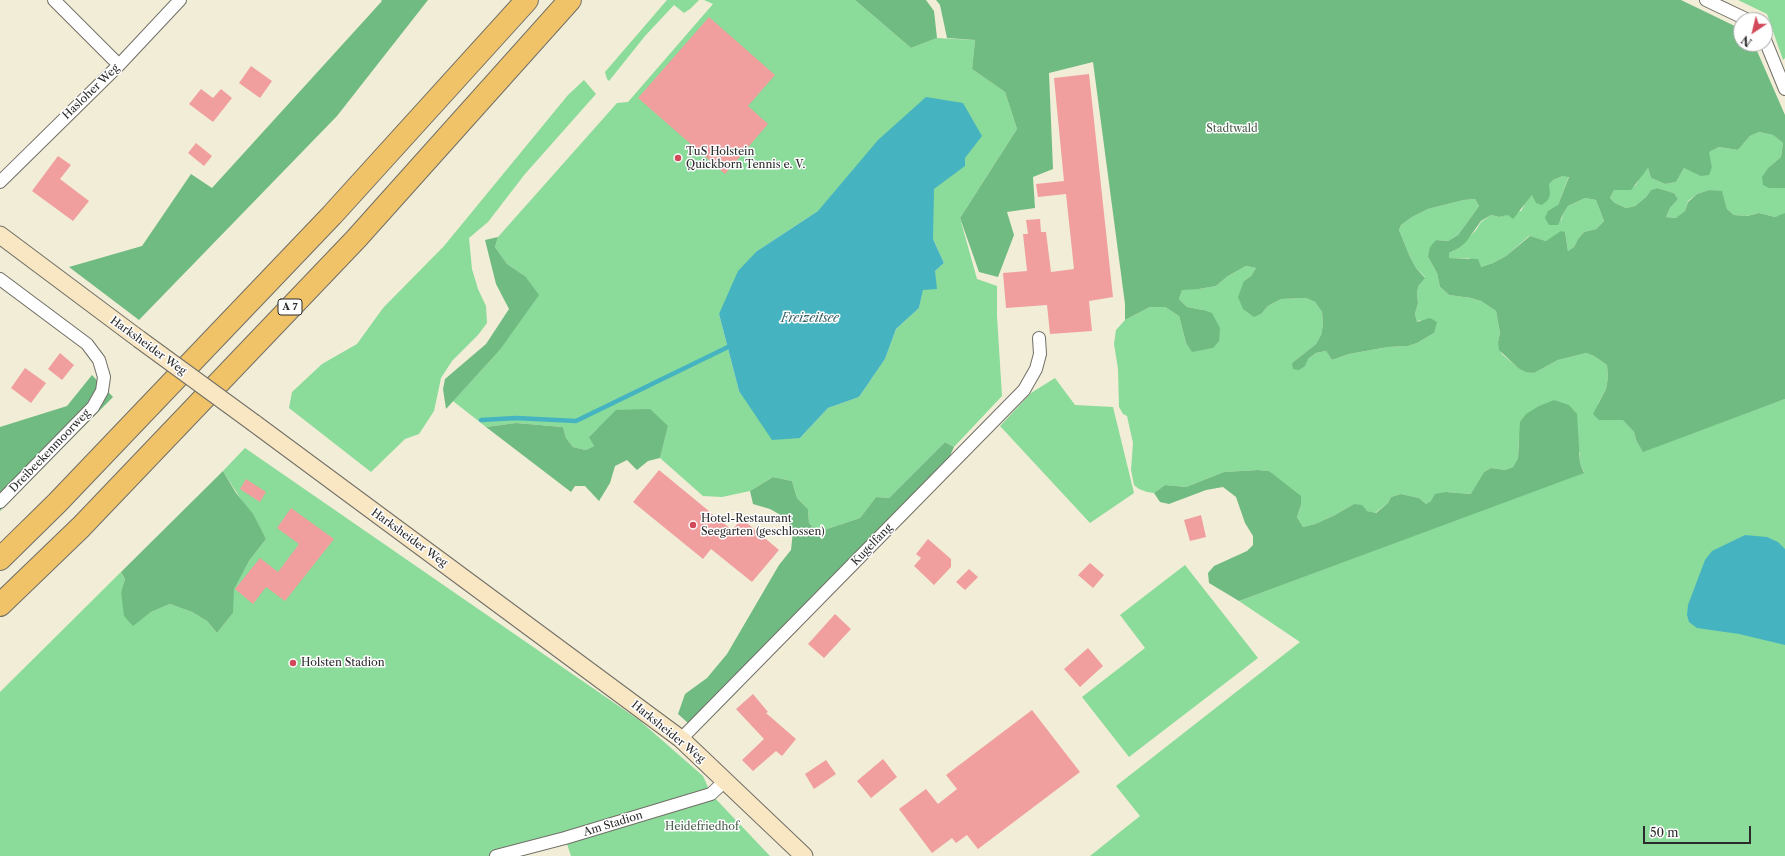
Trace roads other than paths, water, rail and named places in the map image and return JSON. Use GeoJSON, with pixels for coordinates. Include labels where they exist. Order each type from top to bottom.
{"type":"FeatureCollection","features":[{"type":"Feature","properties":{"kind":"highway"},"geometry":{"type":"LineString","coordinates":[[0,559],[57,503],[332,215],[528,0]]}},
{"type":"Feature","properties":{"kind":"highway","name":"A 7"},"geometry":{"type":"LineString","coordinates":[[0,605],[86,521],[356,239],[570,0]]}},
{"type":"Feature","properties":{"kind":"main road","name":"Harksheider Weg"},"geometry":{"type":"LineString","coordinates":[[0,236],[681,739],[726,780],[804,856]]}},
{"type":"Feature","properties":{"kind":"street"},"geometry":{"type":"LineString","coordinates":[[54,0],[119,65]]}},
{"type":"Feature","properties":{"kind":"street","name":"Hasloher Weg"},"geometry":{"type":"LineString","coordinates":[[0,182],[119,65],[180,0]]}},
{"type":"Feature","properties":{"kind":"street"},"geometry":{"type":"LineString","coordinates":[[1706,0],[1733,13]]}},
{"type":"Feature","properties":{"kind":"street"},"geometry":{"type":"LineString","coordinates":[[1770,52],[1785,89]]}},
{"type":"Feature","properties":{"kind":"street","name":"Dreibeekenmoorweg"},"geometry":{"type":"LineString","coordinates":[[0,279],[87,344],[99,360],[104,377],[102,391],[92,407],[0,502]]}},
{"type":"Feature","properties":{"kind":"street","name":"Kugelfang"},"geometry":{"type":"LineString","coordinates":[[681,739],[1024,390],[1036,369],[1040,354],[1039,338]]}},
{"type":"Feature","properties":{"kind":"street","name":"Am Stadion"},"geometry":{"type":"LineString","coordinates":[[496,856],[565,838],[711,794],[726,780]]}},
{"type":"Feature","properties":{"kind":"water","name":"Freizeitsee"},"geometry":{"type":"Polygon","coordinates":[[[926,97],[963,103],[982,136],[965,158],[965,166],[934,189],[933,239],[944,263],[935,271],[937,289],[923,290],[919,308],[896,329],[885,359],[859,397],[828,408],[800,438],[772,440],[739,391],[719,314],[738,271],[757,251],[818,211],[878,140],[926,97]]]}},
{"type":"Feature","properties":{"kind":"water"},"geometry":{"type":"Polygon","coordinates":[[[1745,535],[1767,537],[1778,542],[1785,549],[1785,645],[1739,634],[1697,628],[1689,622],[1687,615],[1688,605],[1705,560],[1712,551],[1745,535]]]}},
{"type":"Feature","properties":{"kind":"waterway"},"geometry":{"type":"LineString","coordinates":[[481,420],[516,418],[576,421],[728,347]]}},
{"type":"Feature","properties":{"kind":"place","name":"TuS Holstein Quickborn Tennis e. V."},"geometry":{"type":"Point","coordinates":[678,158]}},
{"type":"Feature","properties":{"kind":"place","name":"Hotel-Restaurant Seegarten (geschlossen)"},"geometry":{"type":"Point","coordinates":[693,525]}},
{"type":"Feature","properties":{"kind":"place","name":"Holsten Stadion"},"geometry":{"type":"Point","coordinates":[293,663]}},
{"type":"Feature","properties":{"kind":"park label","name":"Stadtwald"},"geometry":{"type":"Point","coordinates":[1232,129]}},
{"type":"Feature","properties":{"kind":"park label","name":"Heidefriedhof"},"geometry":{"type":"Point","coordinates":[702,827]}}]}
